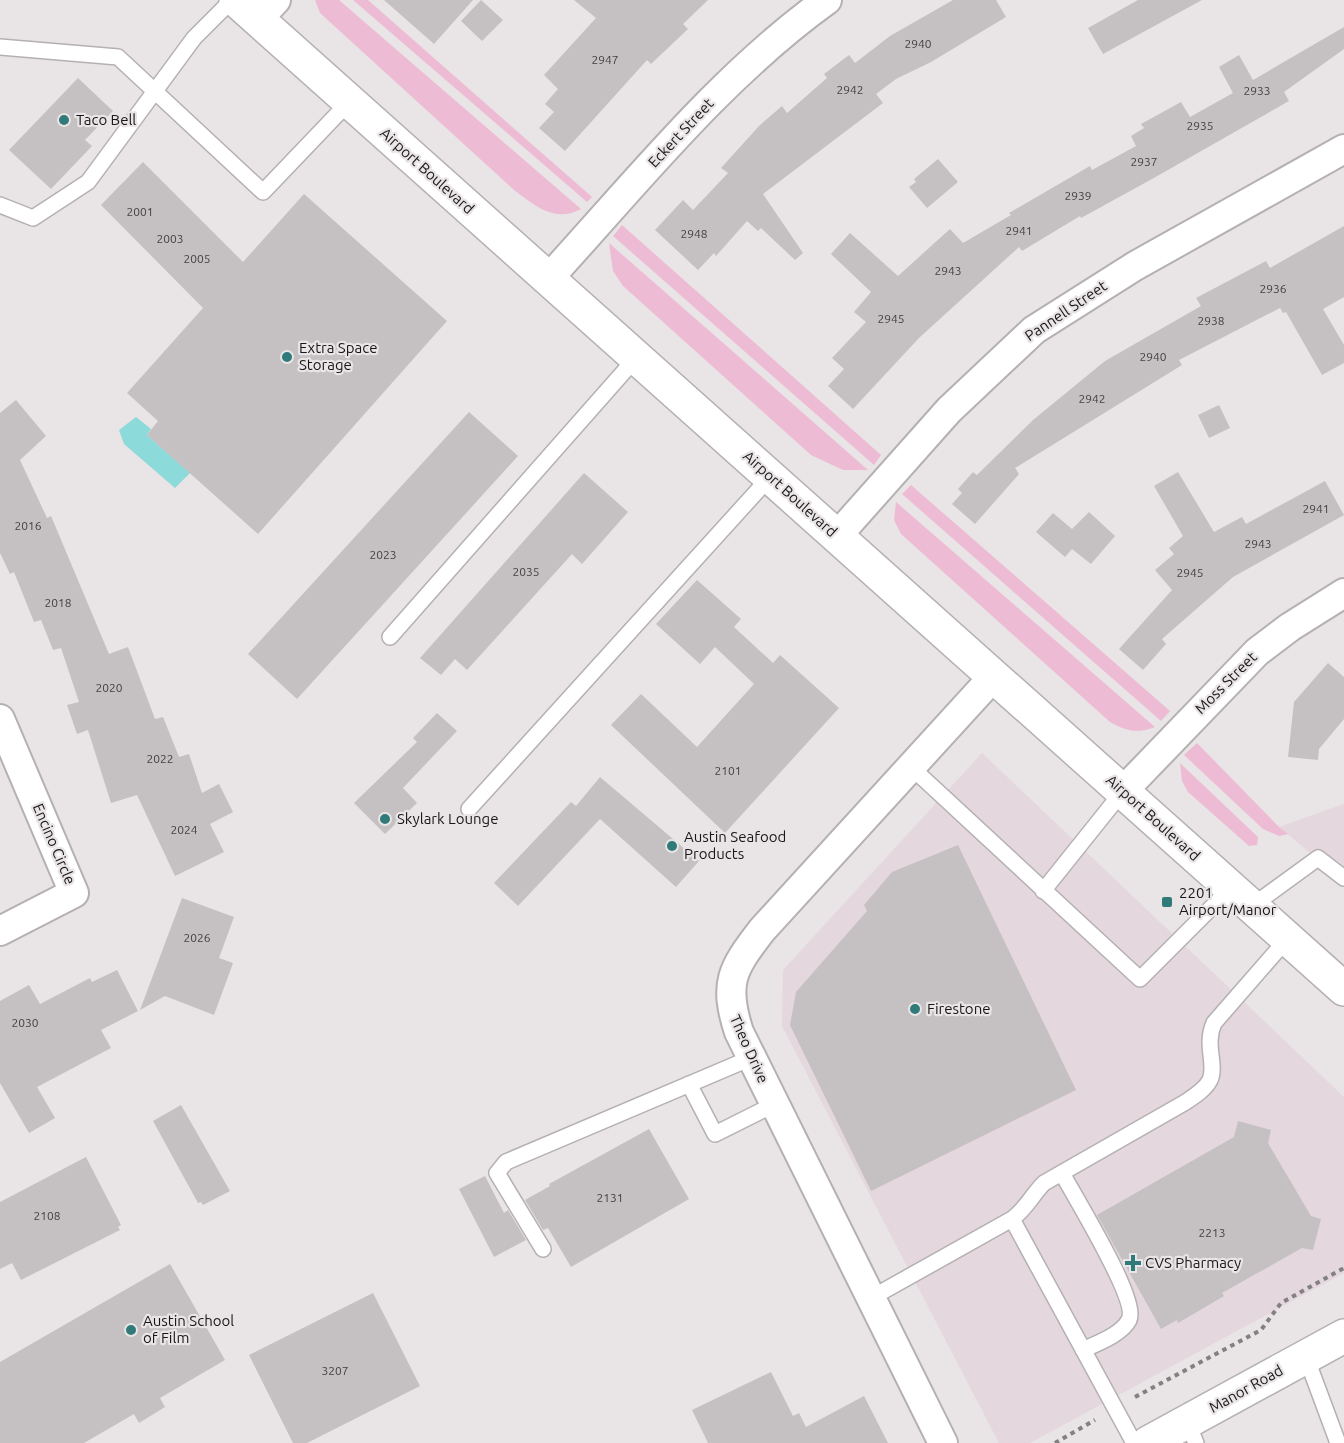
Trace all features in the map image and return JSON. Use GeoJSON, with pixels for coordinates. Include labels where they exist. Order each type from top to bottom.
{"type":"FeatureCollection","features":[{"type":"Feature","properties":{"kind":"main road","name":"Airport Boulevard"},"geometry":{"type":"LineString","coordinates":[[250,5],[349,102],[1344,989]]}},
{"type":"Feature","properties":{"kind":"main road","name":"Manor Road"},"geometry":{"type":"LineString","coordinates":[[1148,1443],[1192,1432],[1306,1357],[1344,1336]]}},
{"type":"Feature","properties":{"kind":"street","name":"Eckert Street"},"geometry":{"type":"LineString","coordinates":[[548,279],[741,69],[827,0]]}},
{"type":"Feature","properties":{"kind":"street","name":"Pannell Street"},"geometry":{"type":"LineString","coordinates":[[837,536],[949,410],[1034,330],[1135,266],[1344,149]]}},
{"type":"Feature","properties":{"kind":"street","name":"Moss Street"},"geometry":{"type":"LineString","coordinates":[[1123,791],[1257,652],[1290,627],[1344,593]]}},
{"type":"Feature","properties":{"kind":"street","name":"Theo Drive"},"geometry":{"type":"LineString","coordinates":[[943,1443],[751,1058],[730,1006],[730,984],[742,956],[762,930],[994,676]]}},
{"type":"Feature","properties":{"kind":"street","name":"Encino Circle"},"geometry":{"type":"LineString","coordinates":[[0,718],[74,893],[0,931]]}},
{"type":"Feature","properties":{"kind":"lane"},"geometry":{"type":"LineString","coordinates":[[0,205],[33,218],[88,182],[194,38],[250,5]]}},
{"type":"Feature","properties":{"kind":"lane"},"geometry":{"type":"LineString","coordinates":[[0,47],[118,57],[155,94],[263,192],[349,102]]}},
{"type":"Feature","properties":{"kind":"lane"},"geometry":{"type":"LineString","coordinates":[[390,638],[636,358]]}},
{"type":"Feature","properties":{"kind":"lane"},"geometry":{"type":"LineString","coordinates":[[469,809],[770,477]]}},
{"type":"Feature","properties":{"kind":"lane"},"geometry":{"type":"LineString","coordinates":[[911,767],[1140,979],[1242,897],[1318,858],[1344,878]]}},
{"type":"Feature","properties":{"kind":"lane"},"geometry":{"type":"LineString","coordinates":[[1043,891],[1123,791]]}},
{"type":"Feature","properties":{"kind":"lane"},"geometry":{"type":"LineString","coordinates":[[871,1298],[1012,1219],[1028,1205],[1034,1193],[1044,1184],[1184,1103],[1205,1087],[1211,1078],[1209,1035],[1214,1023],[1288,938]]}},
{"type":"Feature","properties":{"kind":"lane"},"geometry":{"type":"LineString","coordinates":[[543,1250],[497,1173],[506,1162],[751,1058]]}},
{"type":"Feature","properties":{"kind":"lane"},"geometry":{"type":"LineString","coordinates":[[689,1084],[715,1134],[775,1104]]}},
{"type":"Feature","properties":{"kind":"lane"},"geometry":{"type":"LineString","coordinates":[[1062,1173],[1123,1285],[1131,1311],[1129,1320],[1117,1332],[1083,1350]]}},
{"type":"Feature","properties":{"kind":"lane"},"geometry":{"type":"LineString","coordinates":[[1012,1219],[1134,1443]]}},
{"type":"Feature","properties":{"kind":"lane"},"geometry":{"type":"LineString","coordinates":[[1306,1357],[1338,1443]]}},
{"type":"Feature","properties":{"kind":"path"},"geometry":{"type":"LineString","coordinates":[[1141,1393],[1261,1330],[1281,1303],[1344,1268]]}},
{"type":"Feature","properties":{"kind":"path"},"geometry":{"type":"LineString","coordinates":[[1055,1443],[1094,1420]]}},
{"type":"Feature","properties":{"kind":"shaded area"},"geometry":{"type":"Polygon","coordinates":[[[315,0],[339,0],[581,209],[563,214],[546,211],[514,190],[320,13],[315,0]]]}},
{"type":"Feature","properties":{"kind":"shaded area"},"geometry":{"type":"Polygon","coordinates":[[[353,0],[368,0],[592,197],[587,202],[353,0]]]}},
{"type":"Feature","properties":{"kind":"shaded area"},"geometry":{"type":"Polygon","coordinates":[[[622,225],[881,455],[874,465],[613,236],[622,225]]]}},
{"type":"Feature","properties":{"kind":"shaded area"},"geometry":{"type":"Polygon","coordinates":[[[609,243],[868,470],[843,470],[811,455],[623,286],[613,271],[609,243]]]}},
{"type":"Feature","properties":{"kind":"shaded area"},"geometry":{"type":"Polygon","coordinates":[[[911,485],[1170,711],[1161,721],[902,494],[911,485]]]}},
{"type":"Feature","properties":{"kind":"shaded area"},"geometry":{"type":"Polygon","coordinates":[[[896,502],[1155,727],[1132,731],[1110,722],[901,534],[894,520],[896,502]]]}},
{"type":"Feature","properties":{"kind":"shaded area"},"geometry":{"type":"Polygon","coordinates":[[[1197,743],[1288,834],[1279,836],[1263,829],[1184,755],[1197,743]]]}},
{"type":"Feature","properties":{"kind":"shaded area"},"geometry":{"type":"Polygon","coordinates":[[[982,753],[1344,1097],[1344,1273],[1030,1443],[999,1443],[782,1026],[783,970],[982,753]]]}},
{"type":"Feature","properties":{"kind":"shaded area"},"geometry":{"type":"Polygon","coordinates":[[[1180,763],[1258,837],[1257,845],[1249,846],[1188,792],[1182,781],[1180,763]]]}},
{"type":"Feature","properties":{"kind":"shaded area"},"geometry":{"type":"Polygon","coordinates":[[[1344,804],[1344,881],[1279,827],[1344,804]]]}},
{"type":"Feature","properties":{"kind":"water"},"geometry":{"type":"Polygon","coordinates":[[[136,417],[151,429],[147,435],[190,473],[175,488],[124,444],[119,430],[136,417]]]}},
{"type":"Feature","properties":{"kind":"building"},"geometry":{"type":"Polygon","coordinates":[[[384,0],[473,0],[434,44],[384,0]]]}},
{"type":"Feature","properties":{"kind":"building"},"geometry":{"type":"Polygon","coordinates":[[[481,0],[503,20],[482,41],[461,21],[481,0]]]}},
{"type":"Feature","properties":{"kind":"building"},"geometry":{"type":"Polygon","coordinates":[[[574,0],[708,0],[683,24],[688,29],[651,64],[647,60],[565,151],[539,128],[554,112],[545,104],[558,89],[544,75],[596,18],[574,0]]]}},
{"type":"Feature","properties":{"kind":"building"},"geometry":{"type":"Polygon","coordinates":[[[953,0],[996,0],[1006,17],[931,62],[896,79],[876,94],[883,103],[763,194],[803,253],[795,260],[761,228],[758,231],[747,221],[716,256],[714,253],[698,270],[655,230],[683,200],[693,210],[728,173],[721,168],[760,125],[782,106],[787,113],[827,78],[824,74],[849,55],[855,63],[890,36],[953,0]]]}},
{"type":"Feature","properties":{"kind":"building"},"geometry":{"type":"Polygon","coordinates":[[[1138,0],[1202,0],[1103,54],[1088,28],[1138,0]]]}},
{"type":"Feature","properties":{"kind":"building"},"geometry":{"type":"Polygon","coordinates":[[[1344,27],[1344,49],[1284,92],[1289,101],[1152,179],[1081,218],[1080,216],[1022,251],[1019,247],[919,338],[853,409],[828,386],[844,369],[832,358],[866,322],[854,312],[871,292],[831,254],[850,233],[898,276],[950,229],[963,243],[1011,215],[1009,213],[1090,166],[1092,170],[1136,146],[1131,136],[1144,128],[1141,124],[1181,102],[1190,117],[1233,93],[1219,67],[1239,55],[1253,80],[1344,27]]]}},
{"type":"Feature","properties":{"kind":"building"},"geometry":{"type":"Polygon","coordinates":[[[78,78],[113,111],[85,140],[92,146],[51,189],[9,150],[78,78]]]}},
{"type":"Feature","properties":{"kind":"building"},"geometry":{"type":"Polygon","coordinates":[[[938,159],[958,182],[927,208],[909,187],[916,182],[914,179],[938,159]]]}},
{"type":"Feature","properties":{"kind":"building","name":"Extra Space Storage"},"geometry":{"type":"Polygon","coordinates":[[[143,162],[243,262],[304,194],[447,321],[258,534],[147,435],[158,421],[127,393],[203,308],[101,205],[143,162]]]}},
{"type":"Feature","properties":{"kind":"building"},"geometry":{"type":"Polygon","coordinates":[[[1344,226],[1344,297],[1323,309],[1344,345],[1344,363],[1322,375],[1286,312],[1283,313],[1280,308],[1179,360],[1182,365],[1015,468],[1019,474],[975,524],[952,504],[962,493],[958,489],[973,472],[977,475],[1033,420],[1105,361],[1201,306],[1196,298],[1266,261],[1270,268],[1344,226]]]}},
{"type":"Feature","properties":{"kind":"building"},"geometry":{"type":"Polygon","coordinates":[[[16,400],[46,436],[20,460],[47,518],[51,516],[109,654],[128,647],[155,719],[163,717],[179,757],[189,754],[202,793],[219,784],[233,812],[210,824],[224,852],[175,876],[137,795],[111,803],[88,730],[77,734],[67,705],[79,702],[61,648],[53,650],[41,620],[34,622],[14,572],[10,574],[0,553],[0,413],[16,400]]]}},
{"type":"Feature","properties":{"kind":"building"},"geometry":{"type":"Polygon","coordinates":[[[1219,405],[1230,428],[1209,438],[1198,415],[1219,405]]]}},
{"type":"Feature","properties":{"kind":"building"},"geometry":{"type":"Polygon","coordinates":[[[469,412],[518,456],[297,699],[248,654],[469,412]]]}},
{"type":"Feature","properties":{"kind":"building"},"geometry":{"type":"Polygon","coordinates":[[[1178,472],[1214,532],[1242,517],[1246,524],[1325,481],[1344,515],[1233,577],[1162,639],[1166,644],[1143,670],[1119,649],[1172,590],[1155,570],[1174,554],[1169,548],[1183,536],[1154,486],[1178,472]]]}},
{"type":"Feature","properties":{"kind":"building"},"geometry":{"type":"Polygon","coordinates":[[[584,473],[628,512],[582,564],[572,554],[467,670],[455,659],[441,675],[420,658],[584,473]]]}},
{"type":"Feature","properties":{"kind":"building"},"geometry":{"type":"Polygon","coordinates":[[[1089,512],[1115,536],[1091,564],[1072,549],[1065,557],[1036,532],[1053,513],[1072,529],[1089,512]]]}},
{"type":"Feature","properties":{"kind":"building"},"geometry":{"type":"Polygon","coordinates":[[[697,580],[741,619],[734,627],[773,663],[780,655],[839,708],[725,833],[611,725],[641,694],[697,747],[754,684],[715,647],[700,664],[656,624],[697,580]]]}},
{"type":"Feature","properties":{"kind":"building"},"geometry":{"type":"Polygon","coordinates":[[[1328,663],[1344,677],[1344,719],[1319,749],[1318,760],[1288,757],[1294,702],[1328,663]]]}},
{"type":"Feature","properties":{"kind":"building"},"geometry":{"type":"Polygon","coordinates":[[[437,713],[457,731],[403,788],[417,803],[385,834],[354,803],[417,742],[413,738],[437,713]]]}},
{"type":"Feature","properties":{"kind":"building"},"geometry":{"type":"Polygon","coordinates":[[[600,777],[699,861],[676,887],[600,819],[518,906],[494,883],[571,802],[576,806],[600,777]]]}},
{"type":"Feature","properties":{"kind":"building","name":"Firestone"},"geometry":{"type":"Polygon","coordinates":[[[958,845],[1076,1090],[871,1191],[790,1025],[796,992],[867,911],[864,905],[892,872],[958,845]]]}},
{"type":"Feature","properties":{"kind":"building"},"geometry":{"type":"Polygon","coordinates":[[[182,898],[234,917],[219,958],[233,963],[214,1015],[165,996],[140,1010],[182,898]]]}},
{"type":"Feature","properties":{"kind":"building"},"geometry":{"type":"Polygon","coordinates":[[[117,970],[138,1011],[101,1030],[111,1048],[37,1087],[55,1118],[29,1133],[0,1083],[0,1001],[29,985],[40,1004],[90,978],[92,982],[117,970]]]}},
{"type":"Feature","properties":{"kind":"building"},"geometry":{"type":"Polygon","coordinates":[[[181,1105],[230,1191],[203,1205],[201,1202],[198,1203],[153,1121],[181,1105]]]}},
{"type":"Feature","properties":{"kind":"building","name":"CVS Pharmacy"},"geometry":{"type":"Polygon","coordinates":[[[1238,1121],[1271,1130],[1268,1143],[1311,1216],[1321,1219],[1313,1250],[1302,1248],[1222,1293],[1224,1296],[1178,1323],[1177,1320],[1161,1329],[1097,1215],[1234,1137],[1238,1121]]]}},
{"type":"Feature","properties":{"kind":"building"},"geometry":{"type":"Polygon","coordinates":[[[649,1129],[689,1199],[571,1267],[548,1228],[543,1230],[525,1200],[550,1186],[549,1184],[649,1129]]]}},
{"type":"Feature","properties":{"kind":"building"},"geometry":{"type":"Polygon","coordinates":[[[86,1157],[121,1225],[118,1227],[120,1230],[21,1280],[12,1263],[0,1269],[0,1202],[86,1157]]]}},
{"type":"Feature","properties":{"kind":"building"},"geometry":{"type":"Polygon","coordinates":[[[485,1176],[504,1213],[508,1210],[526,1240],[494,1257],[459,1189],[485,1176]]]}},
{"type":"Feature","properties":{"kind":"building","name":"Austin School of Film"},"geometry":{"type":"Polygon","coordinates":[[[170,1264],[225,1360],[160,1398],[165,1407],[139,1423],[134,1414],[84,1443],[0,1443],[0,1362],[170,1264]]]}},
{"type":"Feature","properties":{"kind":"building"},"geometry":{"type":"Polygon","coordinates":[[[373,1293],[420,1386],[307,1443],[293,1443],[249,1355],[373,1293]]]}},
{"type":"Feature","properties":{"kind":"building"},"geometry":{"type":"Polygon","coordinates":[[[771,1372],[793,1416],[799,1413],[806,1427],[864,1396],[888,1443],[708,1443],[692,1410],[771,1372]]]}},
{"type":"Feature","properties":{"kind":"place","name":"Taco Bell"},"geometry":{"type":"Point","coordinates":[64,120]}},
{"type":"Feature","properties":{"kind":"place","name":"Extra Space Storage"},"geometry":{"type":"Point","coordinates":[287,357]}},
{"type":"Feature","properties":{"kind":"place","name":"Skylark Lounge"},"geometry":{"type":"Point","coordinates":[385,819]}},
{"type":"Feature","properties":{"kind":"place","name":"Austin Seafood Products"},"geometry":{"type":"Point","coordinates":[672,846]}},
{"type":"Feature","properties":{"kind":"place","name":"2201 Airport/Manor"},"geometry":{"type":"Point","coordinates":[1167,902]}},
{"type":"Feature","properties":{"kind":"place","name":"Firestone"},"geometry":{"type":"Point","coordinates":[915,1009]}},
{"type":"Feature","properties":{"kind":"place","name":"CVS Pharmacy"},"geometry":{"type":"Point","coordinates":[1133,1263]}},
{"type":"Feature","properties":{"kind":"place","name":"Austin School of Film"},"geometry":{"type":"Point","coordinates":[131,1330]}}]}
